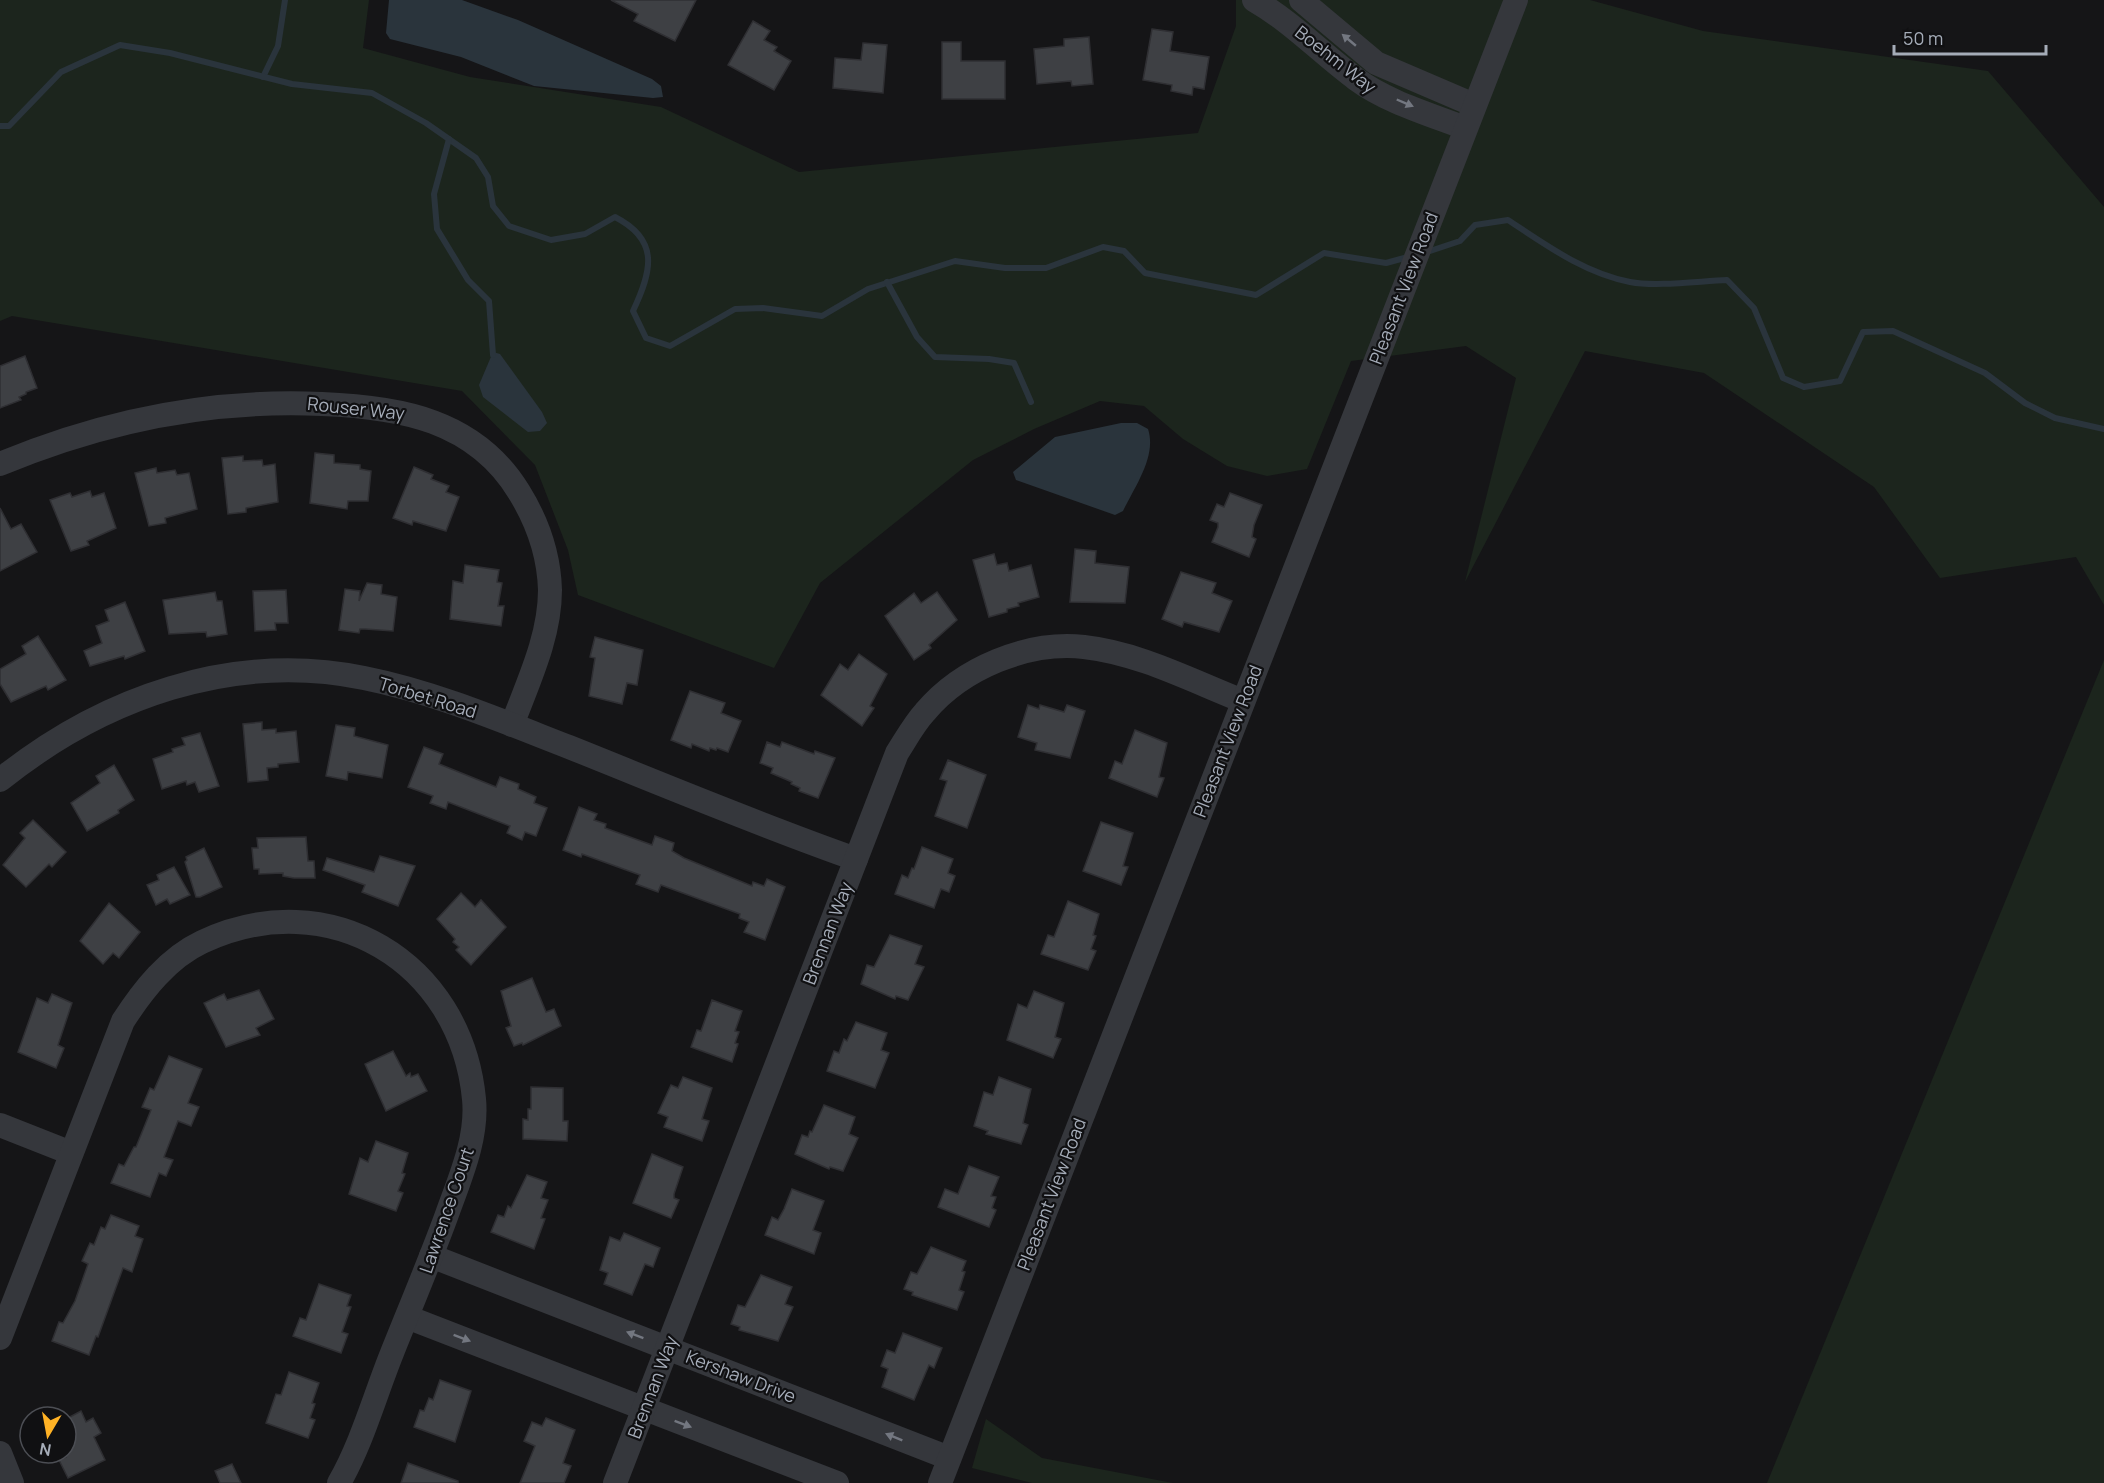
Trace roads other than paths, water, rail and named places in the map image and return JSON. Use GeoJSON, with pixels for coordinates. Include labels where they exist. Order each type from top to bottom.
{"type":"FeatureCollection","features":[{"type":"Feature","properties":{"kind":"street","name":"Boehm Way"},"geometry":{"type":"LineString","coordinates":[[1254,0],[1280,6],[1356,79],[1379,93],[1465,128]]}},
{"type":"Feature","properties":{"kind":"street","name":"Boehm Way"},"geometry":{"type":"LineString","coordinates":[[1301,0],[1376,63],[1474,105]]}},
{"type":"Feature","properties":{"kind":"street","name":"Pleasant View Road"},"geometry":{"type":"LineString","coordinates":[[939,1483],[1515,0]]}},
{"type":"Feature","properties":{"kind":"street","name":"Rouser Way"},"geometry":{"type":"LineString","coordinates":[[0,464],[94,430],[146,417],[213,405],[292,402],[393,410],[425,417],[459,434],[490,456],[513,482],[530,509],[540,533],[547,562],[550,590],[547,620],[539,652],[512,724]]}},
{"type":"Feature","properties":{"kind":"street","name":"Brennan Way"},"geometry":{"type":"LineString","coordinates":[[615,1483],[897,753],[925,711],[945,692],[972,673],[997,660],[1053,647],[1083,647],[1116,653],[1243,701]]}},
{"type":"Feature","properties":{"kind":"street","name":"Torbet Road"},"geometry":{"type":"LineString","coordinates":[[0,780],[65,733],[105,711],[146,695],[187,683],[232,675],[279,671],[362,678],[407,688],[512,724],[856,859]]}},
{"type":"Feature","properties":{"kind":"street","name":"Lawrence Court"},"geometry":{"type":"LineString","coordinates":[[0,1338],[123,1021],[142,992],[169,965],[200,943],[235,929],[276,922],[316,924],[351,932],[383,947],[416,971],[440,999],[457,1029],[470,1062],[475,1102],[472,1135],[464,1169],[339,1483]]}},
{"type":"Feature","properties":{"kind":"street"},"geometry":{"type":"LineString","coordinates":[[0,1125],[71,1153]]}},
{"type":"Feature","properties":{"kind":"street","name":"Kershaw Drive"},"geometry":{"type":"LineString","coordinates":[[431,1256],[949,1458]]}},
{"type":"Feature","properties":{"kind":"street"},"geometry":{"type":"LineString","coordinates":[[407,1317],[837,1483]]}},
{"type":"Feature","properties":{"kind":"street"},"geometry":{"type":"LineString","coordinates":[[0,1453],[12,1483]]}},
{"type":"Feature","properties":{"kind":"waterway"},"geometry":{"type":"LineString","coordinates":[[263,77],[278,46],[285,0]]}},
{"type":"Feature","properties":{"kind":"waterway"},"geometry":{"type":"LineString","coordinates":[[0,126],[9,126],[61,72],[120,45],[170,53],[292,84],[372,93],[426,123],[476,158],[488,177],[493,206],[509,226],[551,240],[585,234],[615,217],[629,226],[645,246],[648,258],[645,283],[633,311],[646,338],[670,346],[735,309],[763,308],[822,316],[868,289],[955,261],[1005,268],[1046,268],[1103,247],[1124,251],[1145,273],[1256,295],[1324,253],[1386,263],[1408,257]]}},
{"type":"Feature","properties":{"kind":"waterway"},"geometry":{"type":"LineString","coordinates":[[449,139],[434,194],[437,229],[468,280],[489,301],[493,355]]}},
{"type":"Feature","properties":{"kind":"waterway"},"geometry":{"type":"LineString","coordinates":[[1424,253],[1460,241],[1475,225],[1508,220],[1566,257],[1613,278],[1652,284],[1727,280],[1754,308],[1783,378],[1804,387],[1840,381],[1863,332],[1893,331],[1985,373],[2025,403],[2055,418],[2104,429]]}},
{"type":"Feature","properties":{"kind":"waterway"},"geometry":{"type":"LineString","coordinates":[[887,282],[917,337],[935,357],[989,359],[1014,363],[1031,402]]}}]}
